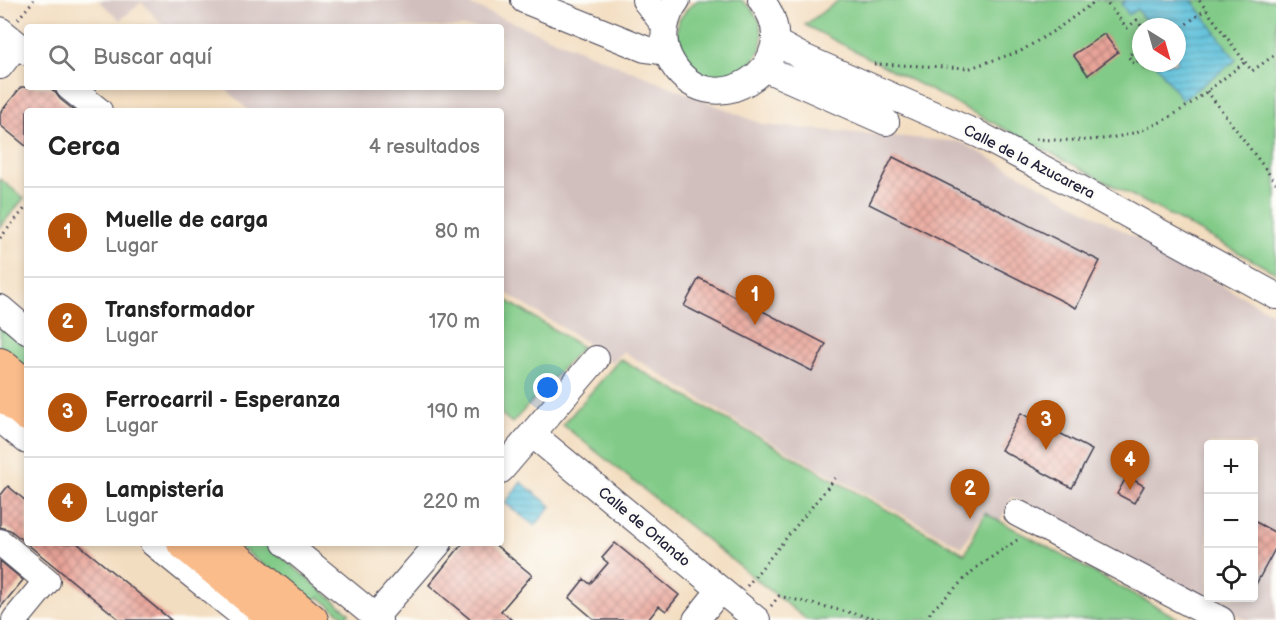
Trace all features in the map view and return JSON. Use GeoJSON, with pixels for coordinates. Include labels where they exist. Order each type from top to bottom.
{"type":"FeatureCollection","features":[{"type":"Feature","properties":{"kind":"main road"},"geometry":{"type":"LineString","coordinates":[[0,364],[24,384]]}},
{"type":"Feature","properties":{"kind":"main road"},"geometry":{"type":"LineString","coordinates":[[0,392],[24,412]]}},
{"type":"Feature","properties":{"kind":"main road"},"geometry":{"type":"LineString","coordinates":[[187,546],[276,620]]}},
{"type":"Feature","properties":{"kind":"main road"},"geometry":{"type":"LineString","coordinates":[[222,546],[312,620]]}},
{"type":"Feature","properties":{"kind":"street"},"geometry":{"type":"LineString","coordinates":[[524,0],[645,49],[666,52]]}},
{"type":"Feature","properties":{"kind":"street"},"geometry":{"type":"LineString","coordinates":[[645,0],[665,26]]}},
{"type":"Feature","properties":{"kind":"street"},"geometry":{"type":"LineString","coordinates":[[677,0],[665,26],[666,52],[674,68],[686,80],[702,88],[719,91],[736,88],[751,81],[764,69],[775,42],[770,3]]}},
{"type":"Feature","properties":{"kind":"street"},"geometry":{"type":"LineString","coordinates":[[0,66],[15,42]]}},
{"type":"Feature","properties":{"kind":"street","name":"Calle de la Azucarera"},"geometry":{"type":"LineString","coordinates":[[775,42],[803,57],[980,135],[1276,296]]}},
{"type":"Feature","properties":{"kind":"street"},"geometry":{"type":"LineString","coordinates":[[764,69],[886,122]]}},
{"type":"Feature","properties":{"kind":"street"},"geometry":{"type":"LineString","coordinates":[[73,90],[95,108]]}},
{"type":"Feature","properties":{"kind":"street"},"geometry":{"type":"LineString","coordinates":[[0,308],[24,328]]}},
{"type":"Feature","properties":{"kind":"street"},"geometry":{"type":"LineString","coordinates":[[506,455],[532,434],[596,359]]}},
{"type":"Feature","properties":{"kind":"street"},"geometry":{"type":"LineString","coordinates":[[0,419],[24,439]]}},
{"type":"Feature","properties":{"kind":"street","name":"Calle de Orlando"},"geometry":{"type":"LineString","coordinates":[[532,434],[727,596],[761,616]]}},
{"type":"Feature","properties":{"kind":"street"},"geometry":{"type":"LineString","coordinates":[[1017,513],[1221,620]]}},
{"type":"Feature","properties":{"kind":"street"},"geometry":{"type":"LineString","coordinates":[[0,542],[48,581],[15,620]]}},
{"type":"Feature","properties":{"kind":"street"},"geometry":{"type":"LineString","coordinates":[[157,546],[248,620]]}},
{"type":"Feature","properties":{"kind":"street"},"geometry":{"type":"LineString","coordinates":[[289,546],[377,619],[437,546]]}},
{"type":"Feature","properties":{"kind":"street"},"geometry":{"type":"LineString","coordinates":[[696,620],[727,596]]}},
{"type":"Feature","properties":{"kind":"path"},"geometry":{"type":"LineString","coordinates":[[869,64],[970,68],[1021,51],[1097,0]]}},
{"type":"Feature","properties":{"kind":"path"},"geometry":{"type":"LineString","coordinates":[[1104,0],[1126,28],[1132,24]]}},
{"type":"Feature","properties":{"kind":"path"},"geometry":{"type":"LineString","coordinates":[[1199,0],[1252,71],[1276,54]]}},
{"type":"Feature","properties":{"kind":"path"},"geometry":{"type":"LineString","coordinates":[[1186,24],[1206,9]]}},
{"type":"Feature","properties":{"kind":"path"},"geometry":{"type":"LineString","coordinates":[[1026,139],[1067,141],[1102,139],[1133,133],[1177,112],[1245,62]]}},
{"type":"Feature","properties":{"kind":"path"},"geometry":{"type":"LineString","coordinates":[[1207,90],[1276,183]]}},
{"type":"Feature","properties":{"kind":"path"},"geometry":{"type":"LineString","coordinates":[[0,238],[24,210]]}},
{"type":"Feature","properties":{"kind":"path"},"geometry":{"type":"LineString","coordinates":[[727,596],[837,476]]}},
{"type":"Feature","properties":{"kind":"path"},"geometry":{"type":"LineString","coordinates":[[929,620],[930,612],[977,567],[1039,525]]}},
{"type":"Feature","properties":{"kind":"path"},"geometry":{"type":"LineString","coordinates":[[761,616],[779,596],[882,620]]}},
{"type":"Feature","properties":{"kind":"shaded area"},"geometry":{"type":"Polygon","coordinates":[[[98,0],[458,0],[764,125],[961,142],[1276,315],[1276,620],[1247,620],[1213,602],[1258,602],[1258,440],[1204,440],[1204,597],[1012,497],[1000,521],[985,513],[979,518],[962,547],[754,432],[623,351],[612,363],[592,346],[504,292],[504,108],[246,108],[227,90],[504,90],[504,24],[161,24],[142,2],[120,20],[98,0]]]}},
{"type":"Feature","properties":{"kind":"green space"},"geometry":{"type":"Polygon","coordinates":[[[698,0],[741,0],[751,8],[759,20],[762,34],[761,48],[747,71],[720,81],[692,72],[677,48],[676,34],[679,20],[698,0]]]}},
{"type":"Feature","properties":{"kind":"green space"},"geometry":{"type":"Polygon","coordinates":[[[839,0],[1276,0],[1276,273],[805,25],[839,0]]]}},
{"type":"Feature","properties":{"kind":"green space"},"geometry":{"type":"Polygon","coordinates":[[[0,179],[24,198],[0,227],[0,179]]]}},
{"type":"Feature","properties":{"kind":"green space"},"geometry":{"type":"Polygon","coordinates":[[[504,299],[582,347],[512,423],[504,416],[504,299]]]}},
{"type":"Feature","properties":{"kind":"green space"},"geometry":{"type":"Polygon","coordinates":[[[0,326],[24,346],[24,372],[0,352],[0,326]]]}},
{"type":"Feature","properties":{"kind":"green space"},"geometry":{"type":"Polygon","coordinates":[[[620,359],[965,554],[985,513],[1181,620],[807,620],[563,425],[620,359]]]}},
{"type":"Feature","properties":{"kind":"green space"},"geometry":{"type":"Polygon","coordinates":[[[238,546],[269,546],[349,613],[346,618],[319,597],[313,601],[238,546]]]}},
{"type":"Feature","properties":{"kind":"water"},"geometry":{"type":"Polygon","coordinates":[[[1126,0],[1192,0],[1236,60],[1182,100],[1162,72],[1186,72],[1186,18],[1144,18],[1137,9],[1129,15],[1121,4],[1126,0]]]}},
{"type":"Feature","properties":{"kind":"water"},"geometry":{"type":"Polygon","coordinates":[[[521,482],[551,506],[535,526],[505,503],[521,482]]]}},
{"type":"Feature","properties":{"kind":"building"},"geometry":{"type":"Polygon","coordinates":[[[1104,34],[1118,52],[1088,75],[1073,55],[1104,34]]]}},
{"type":"Feature","properties":{"kind":"building"},"geometry":{"type":"Polygon","coordinates":[[[21,87],[24,87],[24,90],[53,90],[71,108],[24,108],[24,145],[0,125],[0,113],[21,87]]]}},
{"type":"Feature","properties":{"kind":"building"},"geometry":{"type":"Polygon","coordinates":[[[893,157],[1100,261],[1076,308],[869,204],[893,157]]]}},
{"type":"Feature","properties":{"kind":"building"},"geometry":{"type":"Polygon","coordinates":[[[699,278],[826,344],[812,371],[684,306],[699,278]]]}},
{"type":"Feature","properties":{"kind":"building"},"geometry":{"type":"Polygon","coordinates":[[[1021,413],[1092,450],[1072,488],[1001,450],[1021,413]]]}},
{"type":"Feature","properties":{"kind":"building"},"geometry":{"type":"Polygon","coordinates":[[[1127,476],[1144,486],[1134,503],[1117,494],[1127,476]]]}},
{"type":"Feature","properties":{"kind":"building"},"geometry":{"type":"Polygon","coordinates":[[[8,486],[24,499],[24,541],[10,530],[0,527],[0,496],[8,486]]]}},
{"type":"Feature","properties":{"kind":"building"},"geometry":{"type":"Polygon","coordinates":[[[1258,523],[1276,533],[1276,547],[1258,581],[1258,523]]]}},
{"type":"Feature","properties":{"kind":"building"},"geometry":{"type":"Polygon","coordinates":[[[615,543],[679,595],[666,611],[659,606],[648,620],[595,620],[569,598],[584,579],[590,584],[608,563],[602,558],[615,543]]]}},
{"type":"Feature","properties":{"kind":"building"},"geometry":{"type":"Polygon","coordinates":[[[30,546],[81,546],[171,620],[120,620],[30,546]]]}},
{"type":"Feature","properties":{"kind":"building"},"geometry":{"type":"Polygon","coordinates":[[[461,546],[497,546],[532,575],[501,611],[512,620],[471,620],[429,585],[461,546]]]}},
{"type":"Feature","properties":{"kind":"building"},"geometry":{"type":"Polygon","coordinates":[[[0,561],[23,580],[0,608],[0,561]]]}},
{"type":"Feature","properties":{"kind":"place","name":"Muelle de carga"},"geometry":{"type":"Point","coordinates":[755,325]}},
{"type":"Feature","properties":{"kind":"place","name":"Ferrocarril - Esperanza"},"geometry":{"type":"Point","coordinates":[1046,450]}},
{"type":"Feature","properties":{"kind":"place","name":"Lampistería"},"geometry":{"type":"Point","coordinates":[1130,490]}},
{"type":"Feature","properties":{"kind":"place","name":"Transformador"},"geometry":{"type":"Point","coordinates":[970,519]}}]}
